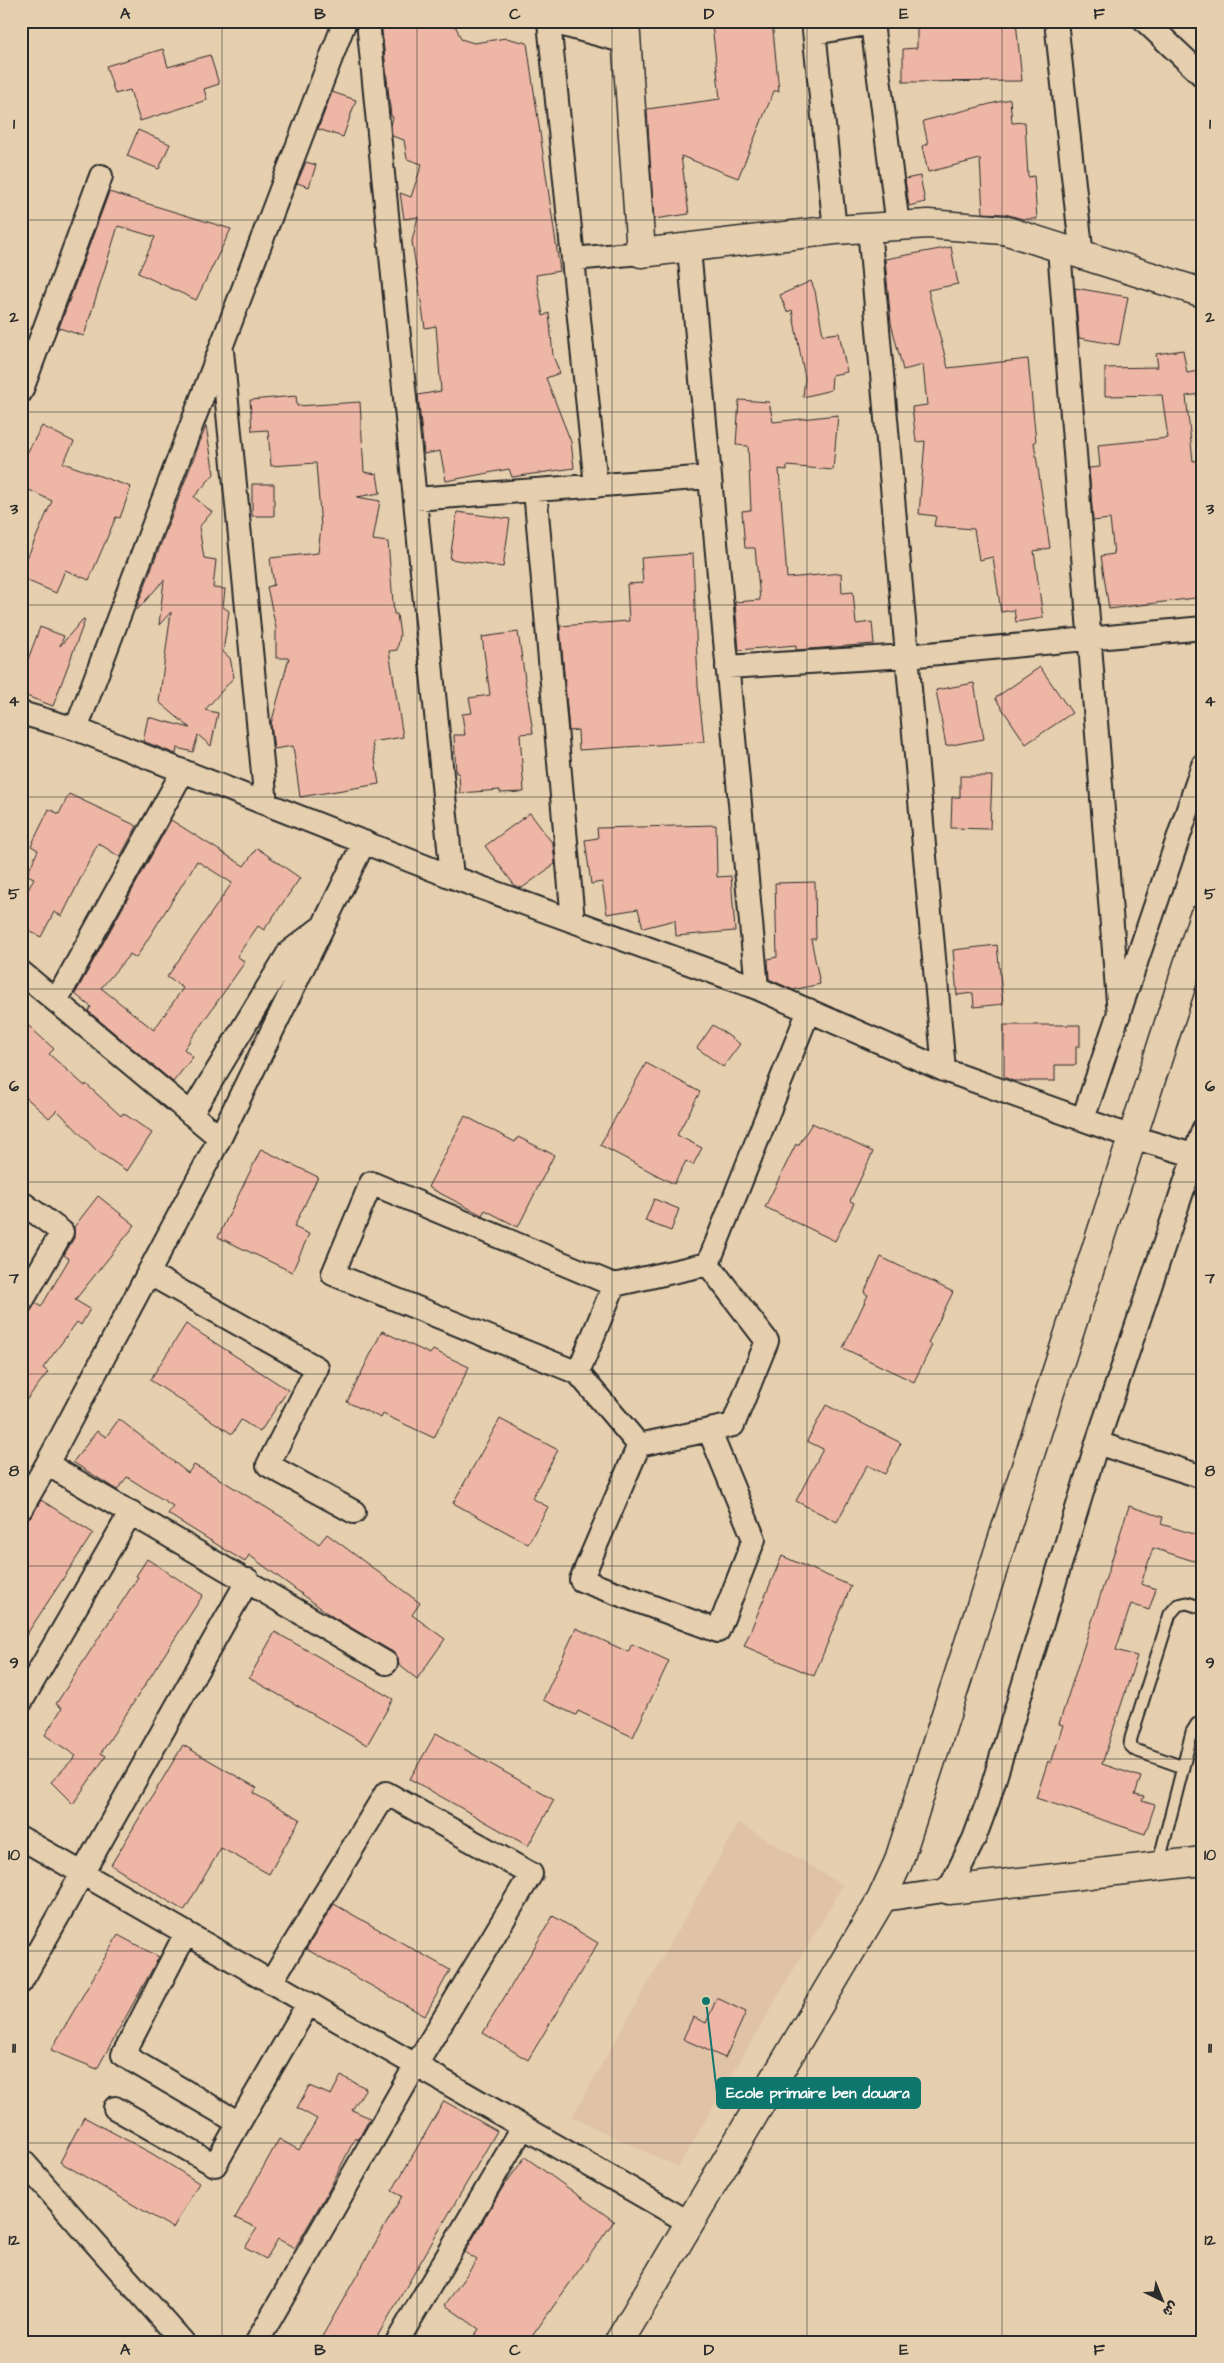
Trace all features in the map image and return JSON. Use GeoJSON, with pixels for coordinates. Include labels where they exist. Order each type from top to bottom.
{"type":"FeatureCollection","features":[{"type":"Feature","properties":{"kind":"main road"},"geometry":{"type":"LineString","coordinates":[[626,32],[641,253],[689,249],[835,230],[928,224],[1004,230],[1071,253],[1203,293]]}},
{"type":"Feature","properties":{"kind":"main road"},"geometry":{"type":"LineString","coordinates":[[619,2342],[880,1900],[898,1863],[1203,918]]}},
{"type":"Feature","properties":{"kind":"main road"},"geometry":{"type":"LineString","coordinates":[[949,1890],[1203,1861]]}},
{"type":"Feature","properties":{"kind":"street"},"geometry":{"type":"LineString","coordinates":[[76,729],[345,21]]}},
{"type":"Feature","properties":{"kind":"street"},"geometry":{"type":"LineString","coordinates":[[368,21],[452,877]]}},
{"type":"Feature","properties":{"kind":"street"},"geometry":{"type":"LineString","coordinates":[[596,486],[548,21],[626,32]]}},
{"type":"Feature","properties":{"kind":"street"},"geometry":{"type":"LineString","coordinates":[[1056,21],[1071,253],[1089,638],[1119,1015]]}},
{"type":"Feature","properties":{"kind":"street"},"geometry":{"type":"LineString","coordinates":[[1145,21],[1203,76]]}},
{"type":"Feature","properties":{"kind":"street"},"geometry":{"type":"LineString","coordinates":[[835,230],[814,27],[872,24],[898,226]]}},
{"type":"Feature","properties":{"kind":"street"},"geometry":{"type":"LineString","coordinates":[[21,391],[101,176]]}},
{"type":"Feature","properties":{"kind":"street"},"geometry":{"type":"LineString","coordinates":[[869,228],[944,1070]]}},
{"type":"Feature","properties":{"kind":"street"},"geometry":{"type":"LineString","coordinates":[[689,249],[757,988]]}},
{"type":"Feature","properties":{"kind":"street"},"geometry":{"type":"LineString","coordinates":[[573,259],[641,253]]}},
{"type":"Feature","properties":{"kind":"street"},"geometry":{"type":"LineString","coordinates":[[222,345],[266,804]]}},
{"type":"Feature","properties":{"kind":"street"},"geometry":{"type":"LineString","coordinates":[[415,499],[710,477]]}},
{"type":"Feature","properties":{"kind":"street"},"geometry":{"type":"LineString","coordinates":[[535,490],[572,921]]}},
{"type":"Feature","properties":{"kind":"street"},"geometry":{"type":"LineString","coordinates":[[727,667],[908,656],[1203,628]]}},
{"type":"Feature","properties":{"kind":"street"},"geometry":{"type":"LineString","coordinates":[[21,713],[76,729],[452,877],[757,988],[944,1070],[1132,1137],[1199,1157]]}},
{"type":"Feature","properties":{"kind":"street"},"geometry":{"type":"LineString","coordinates":[[1083,1119],[1203,765]]}},
{"type":"Feature","properties":{"kind":"street"},"geometry":{"type":"LineString","coordinates":[[56,1001],[183,771]]}},
{"type":"Feature","properties":{"kind":"street"},"geometry":{"type":"LineString","coordinates":[[21,1509],[48,1464],[220,1138],[364,842]]}},
{"type":"Feature","properties":{"kind":"street"},"geometry":{"type":"LineString","coordinates":[[191,1114],[289,952],[322,927]]}},
{"type":"Feature","properties":{"kind":"street"},"geometry":{"type":"LineString","coordinates":[[21,972],[220,1138]]}},
{"type":"Feature","properties":{"kind":"street"},"geometry":{"type":"LineString","coordinates":[[708,1264],[809,1010]]}},
{"type":"Feature","properties":{"kind":"street"},"geometry":{"type":"LineString","coordinates":[[880,1900],[949,1890],[974,1839],[988,1801],[1097,1443],[1199,1157],[1203,1130]]}},
{"type":"Feature","properties":{"kind":"street"},"geometry":{"type":"LineString","coordinates":[[639,1445],[578,1373],[333,1274],[371,1183],[614,1286],[708,1264]]}},
{"type":"Feature","properties":{"kind":"street"},"geometry":{"type":"LineString","coordinates":[[21,1202],[62,1232],[21,1303]]}},
{"type":"Feature","properties":{"kind":"street"},"geometry":{"type":"LineString","coordinates":[[639,1445],[733,1425],[767,1341],[708,1264]]}},
{"type":"Feature","properties":{"kind":"street"},"geometry":{"type":"LineString","coordinates":[[148,1273],[317,1368],[268,1466],[354,1512]]}},
{"type":"Feature","properties":{"kind":"street"},"geometry":{"type":"LineString","coordinates":[[578,1373],[614,1286]]}},
{"type":"Feature","properties":{"kind":"street"},"geometry":{"type":"LineString","coordinates":[[639,1445],[581,1580],[718,1631],[754,1539],[709,1430]]}},
{"type":"Feature","properties":{"kind":"street"},"geometry":{"type":"LineString","coordinates":[[1097,1443],[1203,1477]]}},
{"type":"Feature","properties":{"kind":"street"},"geometry":{"type":"LineString","coordinates":[[48,1464],[248,1580],[386,1663]]}},
{"type":"Feature","properties":{"kind":"street"},"geometry":{"type":"LineString","coordinates":[[21,1702],[131,1512]]}},
{"type":"Feature","properties":{"kind":"street"},"geometry":{"type":"LineString","coordinates":[[21,1982],[248,1580]]}},
{"type":"Feature","properties":{"kind":"street"},"geometry":{"type":"LineString","coordinates":[[257,2342],[416,2065],[531,1874],[386,1793],[271,1982]]}},
{"type":"Feature","properties":{"kind":"street"},"geometry":{"type":"LineString","coordinates":[[21,1838],[690,2223]]}},
{"type":"Feature","properties":{"kind":"street"},"geometry":{"type":"LineString","coordinates":[[186,1933],[122,2055],[239,2123]]}},
{"type":"Feature","properties":{"kind":"street"},"geometry":{"type":"LineString","coordinates":[[115,2108],[214,2165],[308,2004]]}},
{"type":"Feature","properties":{"kind":"street"},"geometry":{"type":"LineString","coordinates":[[397,2342],[524,2127]]}},
{"type":"Feature","properties":{"kind":"street"},"geometry":{"type":"LineString","coordinates":[[21,2160],[183,2342]]}},
{"type":"Feature","properties":{"kind":"lane"},"geometry":{"type":"LineString","coordinates":[[1183,1767],[1135,1750],[1130,1745],[1170,1614],[1178,1605],[1187,1603],[1203,1608]]}},
{"type":"Feature","properties":{"kind":"lane"},"geometry":{"type":"LineString","coordinates":[[1158,1866],[1192,1732],[1197,1724],[1203,1722]]}},
{"type":"Feature","properties":{"kind":"shaded area"},"geometry":{"type":"Polygon","coordinates":[[[739,1823],[843,1885],[678,2167],[572,2117],[739,1823]]]}},
{"type":"Feature","properties":{"kind":"building"},"geometry":{"type":"Polygon","coordinates":[[[381,21],[434,21],[456,27],[461,39],[474,43],[506,38],[527,43],[560,271],[536,275],[543,316],[549,313],[553,356],[560,373],[546,378],[571,442],[574,468],[512,477],[509,469],[446,481],[440,451],[424,454],[418,395],[441,391],[436,326],[425,328],[412,241],[418,217],[404,219],[400,193],[411,197],[422,164],[407,159],[404,140],[392,136],[391,125],[393,117],[391,116],[381,21]]]}},
{"type":"Feature","properties":{"kind":"building"},"geometry":{"type":"Polygon","coordinates":[[[772,21],[779,91],[774,91],[738,178],[681,156],[689,214],[654,219],[647,109],[720,99],[712,24],[772,21]]]}},
{"type":"Feature","properties":{"kind":"building"},"geometry":{"type":"Polygon","coordinates":[[[972,21],[1016,21],[1022,81],[903,82],[903,49],[917,48],[917,25],[972,24],[972,21]]]}},
{"type":"Feature","properties":{"kind":"building"},"geometry":{"type":"Polygon","coordinates":[[[163,49],[168,67],[210,55],[219,84],[204,89],[207,100],[140,121],[130,90],[115,94],[106,66],[163,49]]]}},
{"type":"Feature","properties":{"kind":"building"},"geometry":{"type":"Polygon","coordinates":[[[332,92],[356,100],[343,137],[318,129],[332,92]]]}},
{"type":"Feature","properties":{"kind":"building"},"geometry":{"type":"Polygon","coordinates":[[[1010,99],[1012,123],[1025,122],[1028,177],[1034,176],[1037,219],[1023,219],[1005,214],[983,213],[980,159],[928,172],[922,146],[928,144],[923,121],[1010,99]]]}},
{"type":"Feature","properties":{"kind":"building"},"geometry":{"type":"Polygon","coordinates":[[[138,130],[170,144],[159,169],[127,156],[138,130]]]}},
{"type":"Feature","properties":{"kind":"building"},"geometry":{"type":"Polygon","coordinates":[[[306,162],[316,165],[309,187],[297,183],[306,162]]]}},
{"type":"Feature","properties":{"kind":"building"},"geometry":{"type":"Polygon","coordinates":[[[920,176],[925,202],[909,206],[905,179],[920,176]]]}},
{"type":"Feature","properties":{"kind":"building"},"geometry":{"type":"Polygon","coordinates":[[[109,192],[231,229],[196,300],[138,273],[155,237],[118,226],[84,336],[59,328],[109,192]]]}},
{"type":"Feature","properties":{"kind":"building"},"geometry":{"type":"Polygon","coordinates":[[[951,247],[958,284],[928,290],[948,368],[1028,359],[1036,442],[1034,442],[1050,548],[1034,551],[1043,618],[1016,622],[1014,610],[1001,612],[993,557],[979,560],[974,529],[934,526],[936,516],[919,514],[925,441],[916,442],[912,407],[927,405],[923,365],[903,370],[891,323],[885,259],[951,247]]]}},
{"type":"Feature","properties":{"kind":"building"},"geometry":{"type":"Polygon","coordinates":[[[811,281],[815,291],[823,335],[839,333],[847,372],[832,375],[831,390],[803,397],[805,378],[792,310],[787,312],[780,295],[811,281]]]}},
{"type":"Feature","properties":{"kind":"building"},"geometry":{"type":"Polygon","coordinates":[[[1075,288],[1128,297],[1119,345],[1079,338],[1075,288]]]}},
{"type":"Feature","properties":{"kind":"building"},"geometry":{"type":"Polygon","coordinates":[[[1183,350],[1187,373],[1198,371],[1201,394],[1186,396],[1193,461],[1203,460],[1203,597],[1109,609],[1101,556],[1114,554],[1110,519],[1093,521],[1089,468],[1100,467],[1098,445],[1168,438],[1162,395],[1105,396],[1105,368],[1158,367],[1156,354],[1183,350]]]}},
{"type":"Feature","properties":{"kind":"building"},"geometry":{"type":"Polygon","coordinates":[[[296,396],[297,406],[360,402],[364,472],[377,474],[380,493],[357,497],[380,501],[373,540],[388,542],[394,614],[397,614],[400,635],[397,650],[389,651],[403,737],[372,742],[379,784],[300,797],[293,746],[274,749],[271,724],[289,658],[276,658],[276,628],[267,587],[274,585],[270,558],[318,553],[321,527],[316,463],[271,466],[268,430],[252,431],[250,400],[296,396]]]}},
{"type":"Feature","properties":{"kind":"building"},"geometry":{"type":"Polygon","coordinates":[[[739,400],[769,402],[773,422],[838,415],[833,470],[787,466],[787,470],[779,469],[787,578],[841,573],[842,593],[853,592],[856,624],[872,622],[874,644],[796,650],[796,645],[739,650],[735,602],[760,600],[755,548],[745,548],[742,511],[751,510],[748,446],[736,445],[739,400]]]}},
{"type":"Feature","properties":{"kind":"building"},"geometry":{"type":"Polygon","coordinates":[[[42,426],[74,442],[63,463],[131,487],[120,518],[116,517],[89,580],[65,570],[56,593],[21,578],[21,572],[52,501],[21,486],[21,450],[27,453],[42,426]]]}},
{"type":"Feature","properties":{"kind":"building"},"geometry":{"type":"Polygon","coordinates":[[[206,426],[214,474],[194,497],[212,512],[199,527],[204,558],[216,560],[213,588],[225,589],[223,607],[229,611],[223,652],[230,658],[234,677],[205,710],[218,713],[211,746],[198,735],[193,752],[177,748],[176,754],[143,741],[148,717],[190,728],[159,702],[171,612],[159,625],[164,580],[136,609],[206,426]]]}},
{"type":"Feature","properties":{"kind":"building"},"geometry":{"type":"Polygon","coordinates":[[[252,484],[274,484],[274,516],[252,516],[252,484]]]}},
{"type":"Feature","properties":{"kind":"building"},"geometry":{"type":"Polygon","coordinates":[[[457,512],[510,519],[503,567],[450,559],[457,512]]]}},
{"type":"Feature","properties":{"kind":"building"},"geometry":{"type":"Polygon","coordinates":[[[693,554],[698,686],[704,742],[579,750],[578,730],[569,731],[560,626],[629,621],[627,584],[643,583],[641,558],[693,554]]]}},
{"type":"Feature","properties":{"kind":"building"},"geometry":{"type":"Polygon","coordinates":[[[83,619],[85,620],[53,706],[21,694],[21,678],[40,627],[64,636],[60,646],[83,619]]]}},
{"type":"Feature","properties":{"kind":"building"},"geometry":{"type":"Polygon","coordinates":[[[518,632],[533,733],[520,734],[524,792],[500,793],[500,790],[460,793],[459,773],[456,773],[454,735],[465,735],[462,714],[472,713],[469,698],[490,695],[482,637],[518,632]]]}},
{"type":"Feature","properties":{"kind":"building"},"geometry":{"type":"Polygon","coordinates":[[[1040,667],[1072,713],[1026,744],[995,698],[1040,667]]]}},
{"type":"Feature","properties":{"kind":"building"},"geometry":{"type":"Polygon","coordinates":[[[974,683],[984,739],[946,746],[936,690],[974,683]]]}},
{"type":"Feature","properties":{"kind":"building"},"geometry":{"type":"Polygon","coordinates":[[[960,776],[992,776],[990,829],[951,828],[952,797],[960,797],[960,776]]]}},
{"type":"Feature","properties":{"kind":"building"},"geometry":{"type":"Polygon","coordinates":[[[69,794],[137,826],[120,857],[98,843],[62,916],[54,912],[41,937],[21,927],[21,904],[34,878],[27,875],[38,850],[31,846],[49,809],[59,814],[69,794]]]}},
{"type":"Feature","properties":{"kind":"building"},"geometry":{"type":"Polygon","coordinates":[[[530,813],[553,844],[555,864],[522,888],[515,886],[485,846],[530,813]]]}},
{"type":"Feature","properties":{"kind":"building"},"geometry":{"type":"Polygon","coordinates":[[[171,820],[244,866],[257,848],[300,878],[264,930],[258,926],[237,956],[245,962],[184,1049],[193,1057],[173,1082],[88,1011],[91,1007],[75,994],[171,820]],[[197,861],[136,958],[130,954],[101,988],[154,1030],[183,988],[167,977],[232,883],[197,861]]]}},
{"type":"Feature","properties":{"kind":"building"},"geometry":{"type":"Polygon","coordinates":[[[716,825],[717,877],[731,876],[735,931],[676,936],[675,920],[643,928],[638,909],[607,914],[602,882],[591,884],[585,840],[598,838],[597,828],[716,825]]]}},
{"type":"Feature","properties":{"kind":"building"},"geometry":{"type":"Polygon","coordinates":[[[815,882],[816,939],[811,939],[820,984],[793,990],[769,979],[768,959],[777,957],[775,883],[815,882]]]}},
{"type":"Feature","properties":{"kind":"building"},"geometry":{"type":"Polygon","coordinates":[[[997,945],[1003,1004],[974,1007],[973,993],[957,995],[953,950],[997,945]]]}},
{"type":"Feature","properties":{"kind":"building"},"geometry":{"type":"Polygon","coordinates":[[[21,1019],[54,1049],[49,1054],[85,1086],[86,1084],[121,1116],[123,1113],[152,1133],[127,1171],[97,1151],[57,1110],[49,1118],[21,1093],[21,1019]]]}},
{"type":"Feature","properties":{"kind":"building"},"geometry":{"type":"Polygon","coordinates":[[[713,1025],[740,1044],[723,1067],[697,1048],[713,1025]]]}},
{"type":"Feature","properties":{"kind":"building"},"geometry":{"type":"Polygon","coordinates":[[[1004,1025],[1080,1025],[1080,1046],[1076,1046],[1076,1065],[1055,1065],[1055,1081],[1013,1081],[1004,1077],[1004,1025]]]}},
{"type":"Feature","properties":{"kind":"building"},"geometry":{"type":"Polygon","coordinates":[[[646,1063],[700,1092],[677,1135],[702,1148],[693,1165],[686,1161],[674,1184],[600,1145],[646,1063]]]}},
{"type":"Feature","properties":{"kind":"building"},"geometry":{"type":"Polygon","coordinates":[[[465,1116],[515,1142],[518,1137],[554,1155],[518,1227],[485,1210],[482,1215],[428,1187],[465,1116]]]}},
{"type":"Feature","properties":{"kind":"building"},"geometry":{"type":"Polygon","coordinates":[[[812,1123],[873,1152],[850,1201],[854,1203],[835,1241],[765,1207],[796,1144],[798,1146],[812,1123]]]}},
{"type":"Feature","properties":{"kind":"building"},"geometry":{"type":"Polygon","coordinates":[[[261,1149],[318,1177],[294,1227],[309,1234],[292,1272],[218,1237],[261,1149]]]}},
{"type":"Feature","properties":{"kind":"building"},"geometry":{"type":"Polygon","coordinates":[[[98,1196],[135,1225],[75,1300],[90,1309],[81,1325],[77,1322],[43,1368],[48,1372],[21,1407],[21,1317],[28,1314],[36,1303],[41,1307],[69,1259],[64,1255],[74,1238],[74,1227],[98,1196]]]}},
{"type":"Feature","properties":{"kind":"building"},"geometry":{"type":"Polygon","coordinates":[[[654,1199],[679,1209],[671,1231],[645,1221],[654,1199]]]}},
{"type":"Feature","properties":{"kind":"building"},"geometry":{"type":"Polygon","coordinates":[[[881,1257],[953,1292],[928,1343],[932,1345],[914,1382],[843,1348],[868,1295],[864,1293],[881,1257]]]}},
{"type":"Feature","properties":{"kind":"building"},"geometry":{"type":"Polygon","coordinates":[[[186,1324],[288,1390],[260,1432],[241,1420],[232,1434],[150,1380],[186,1324]]]}},
{"type":"Feature","properties":{"kind":"building"},"geometry":{"type":"Polygon","coordinates":[[[382,1331],[430,1354],[433,1350],[469,1367],[434,1438],[383,1414],[381,1418],[347,1402],[382,1331]]]}},
{"type":"Feature","properties":{"kind":"building"},"geometry":{"type":"Polygon","coordinates":[[[826,1405],[901,1443],[885,1474],[867,1465],[837,1522],[796,1501],[823,1449],[807,1441],[826,1405]]]}},
{"type":"Feature","properties":{"kind":"building"},"geometry":{"type":"Polygon","coordinates":[[[119,1419],[188,1473],[194,1465],[213,1475],[285,1519],[319,1544],[327,1534],[420,1603],[412,1615],[445,1639],[417,1679],[399,1665],[398,1657],[393,1652],[333,1617],[249,1555],[245,1562],[168,1514],[173,1506],[127,1477],[117,1490],[73,1462],[97,1431],[106,1437],[119,1419]]]}},
{"type":"Feature","properties":{"kind":"building"},"geometry":{"type":"Polygon","coordinates":[[[500,1419],[558,1450],[532,1498],[548,1507],[528,1544],[453,1503],[500,1419]]]}},
{"type":"Feature","properties":{"kind":"building"},"geometry":{"type":"Polygon","coordinates":[[[41,1500],[93,1533],[21,1643],[21,1522],[32,1516],[41,1500]]]}},
{"type":"Feature","properties":{"kind":"building"},"geometry":{"type":"Polygon","coordinates":[[[1129,1506],[1163,1517],[1161,1524],[1203,1537],[1203,1564],[1153,1548],[1141,1584],[1156,1589],[1149,1610],[1131,1604],[1116,1650],[1137,1656],[1102,1764],[1141,1777],[1135,1794],[1144,1796],[1142,1801],[1155,1805],[1145,1834],[1036,1798],[1048,1761],[1051,1763],[1063,1725],[1059,1724],[1129,1506]]]}},
{"type":"Feature","properties":{"kind":"building"},"geometry":{"type":"Polygon","coordinates":[[[782,1556],[851,1586],[814,1676],[744,1646],[782,1556]]]}},
{"type":"Feature","properties":{"kind":"building"},"geometry":{"type":"Polygon","coordinates":[[[147,1559],[203,1595],[101,1753],[106,1756],[73,1804],[51,1782],[76,1756],[45,1735],[62,1708],[56,1704],[138,1577],[136,1576],[147,1559]]]}},
{"type":"Feature","properties":{"kind":"building"},"geometry":{"type":"Polygon","coordinates":[[[576,1628],[628,1652],[632,1644],[669,1661],[633,1737],[578,1711],[576,1715],[543,1700],[576,1628]]]}},
{"type":"Feature","properties":{"kind":"building"},"geometry":{"type":"Polygon","coordinates":[[[275,1632],[393,1699],[367,1745],[249,1678],[275,1632]]]}},
{"type":"Feature","properties":{"kind":"building"},"geometry":{"type":"Polygon","coordinates":[[[436,1733],[554,1800],[528,1846],[410,1779],[436,1733]]]}},
{"type":"Feature","properties":{"kind":"building"},"geometry":{"type":"Polygon","coordinates":[[[183,1745],[257,1788],[253,1793],[300,1819],[269,1874],[221,1848],[184,1911],[111,1865],[183,1745]]]}},
{"type":"Feature","properties":{"kind":"building"},"geometry":{"type":"Polygon","coordinates":[[[334,1904],[450,1970],[425,2016],[306,1949],[334,1904]]]}},
{"type":"Feature","properties":{"kind":"building"},"geometry":{"type":"Polygon","coordinates":[[[553,1916],[598,1943],[528,2060],[483,2033],[553,1916]]]}},
{"type":"Feature","properties":{"kind":"building"},"geometry":{"type":"Polygon","coordinates":[[[118,1935],[159,1957],[97,2069],[51,2050],[118,1935]]]}},
{"type":"Feature","properties":{"kind":"building"},"geometry":{"type":"Polygon","coordinates":[[[717,1998],[746,2012],[725,2058],[683,2039],[693,2017],[706,2023],[717,1998]]]}},
{"type":"Feature","properties":{"kind":"building"},"geometry":{"type":"Polygon","coordinates":[[[341,2076],[366,2088],[352,2110],[370,2118],[358,2140],[355,2138],[330,2188],[295,2248],[278,2239],[266,2259],[245,2248],[257,2228],[235,2218],[279,2139],[299,2150],[317,2119],[297,2108],[309,2086],[331,2095],[341,2076]]]}},
{"type":"Feature","properties":{"kind":"building"},"geometry":{"type":"Polygon","coordinates":[[[444,2101],[497,2131],[374,2342],[319,2342],[402,2196],[392,2191],[444,2101]]]}},
{"type":"Feature","properties":{"kind":"building"},"geometry":{"type":"Polygon","coordinates":[[[84,2117],[151,2153],[199,2183],[173,2228],[60,2162],[84,2117]]]}},
{"type":"Feature","properties":{"kind":"building"},"geometry":{"type":"Polygon","coordinates":[[[525,2157],[614,2221],[528,2342],[470,2342],[479,2329],[445,2305],[477,2260],[465,2252],[501,2190],[525,2157]]]}},
{"type":"Feature","properties":{"kind":"place","name":"Ecole primaire ben douara"},"geometry":{"type":"Point","coordinates":[706,2001]}}]}
